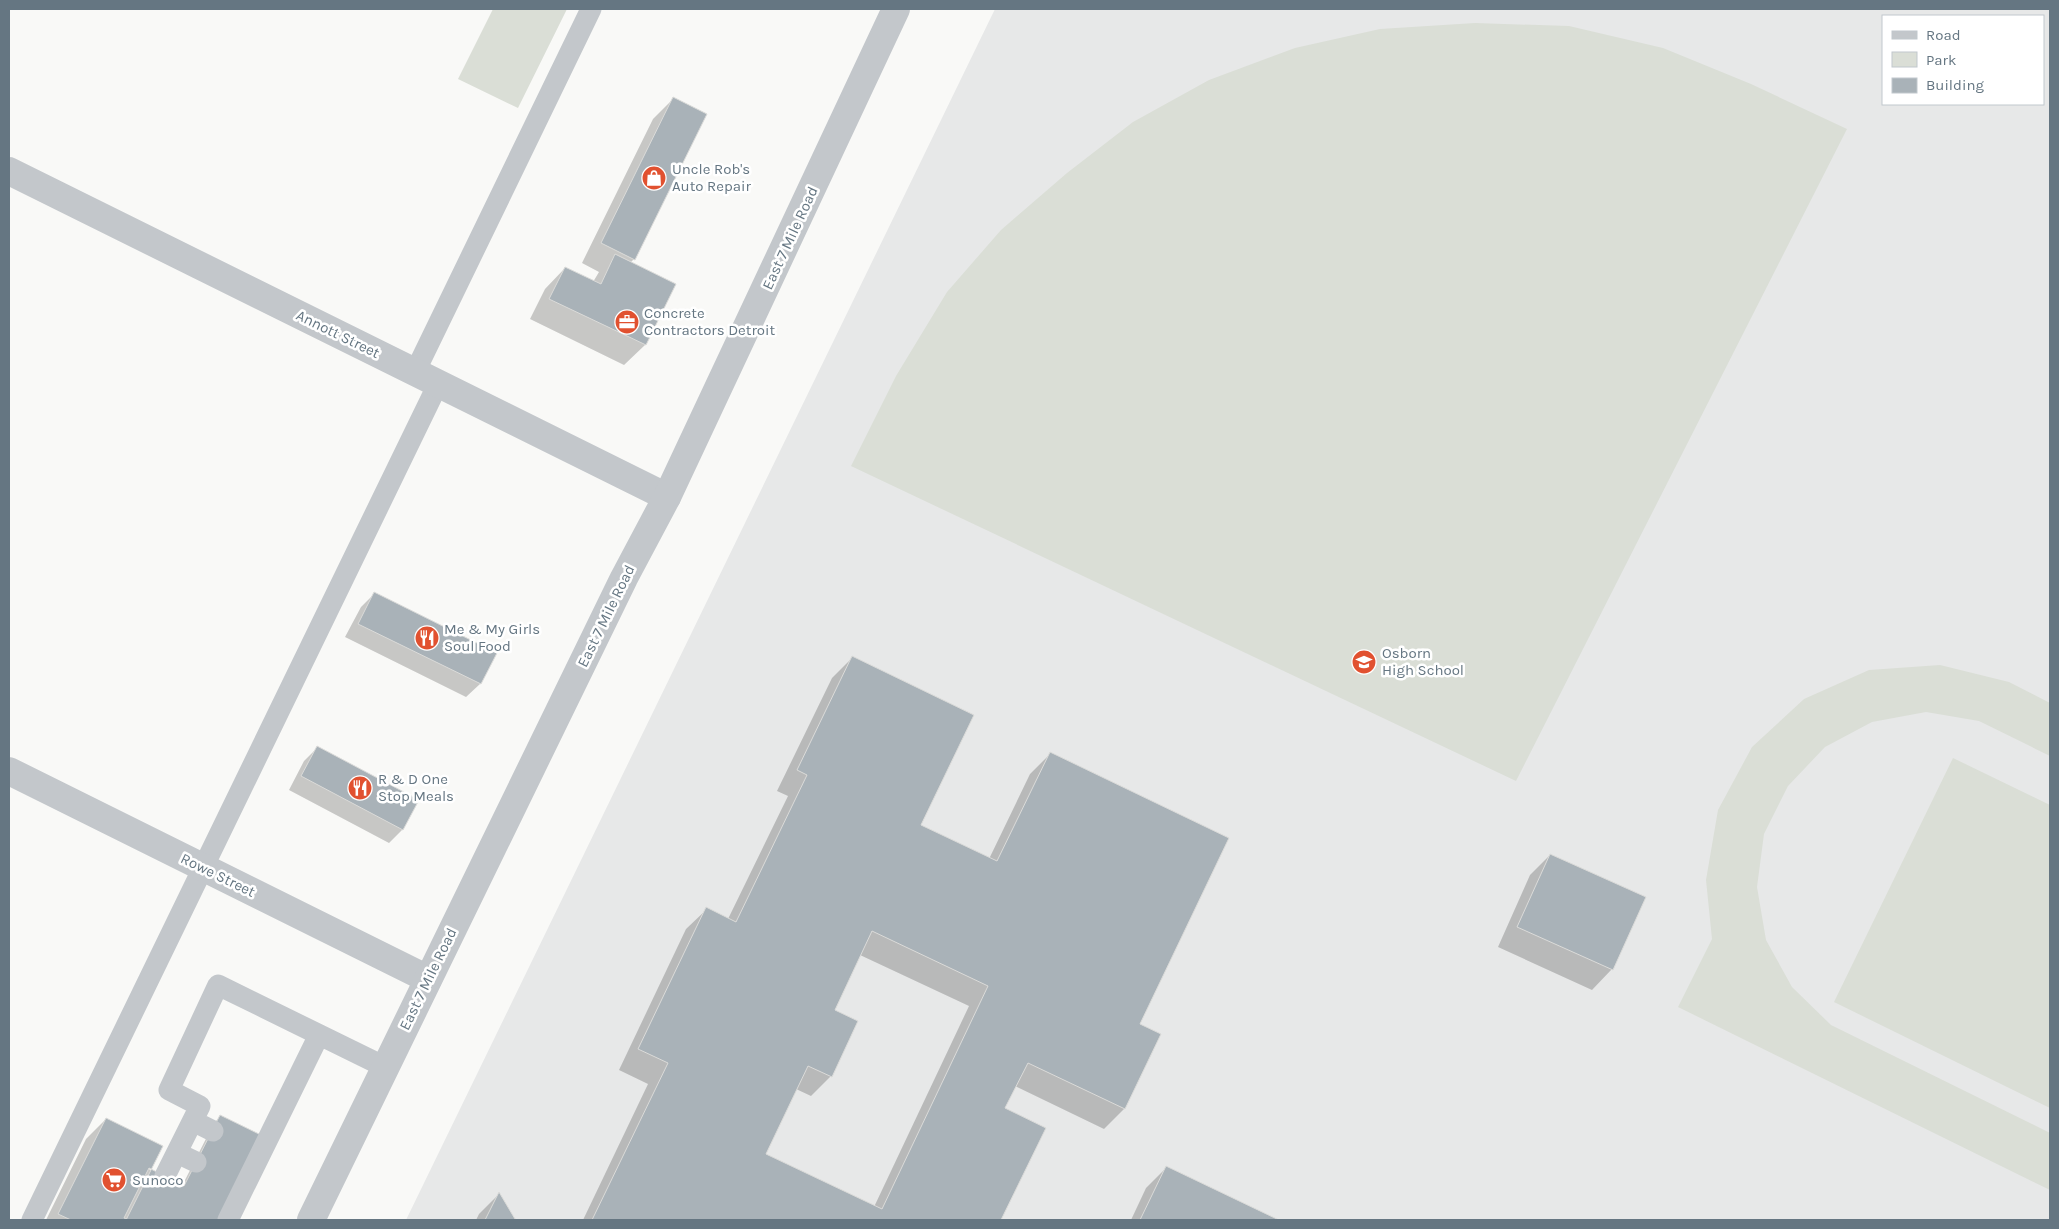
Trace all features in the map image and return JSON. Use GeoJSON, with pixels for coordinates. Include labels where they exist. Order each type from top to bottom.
{"type":"FeatureCollection","features":[{"type":"Feature","properties":{"kind":"street","name":"East 7 Mile Road"},"geometry":{"type":"LineString","coordinates":[[311,1220],[624,578],[667,497],[896,9]]}},
{"type":"Feature","properties":{"kind":"street","name":"Annott Street"},"geometry":{"type":"LineString","coordinates":[[9,171],[667,497]]}},
{"type":"Feature","properties":{"kind":"street","name":"Rowe Street"},"geometry":{"type":"LineString","coordinates":[[9,771],[428,979]]}},
{"type":"Feature","properties":{"kind":"lane"},"geometry":{"type":"LineString","coordinates":[[32,1220],[203,867],[426,378],[591,9]]}},
{"type":"Feature","properties":{"kind":"lane"},"geometry":{"type":"LineString","coordinates":[[165,1176],[200,1106],[169,1090],[218,985],[385,1067]]}},
{"type":"Feature","properties":{"kind":"lane"},"geometry":{"type":"LineString","coordinates":[[228,1220],[257,1153],[319,1035]]}},
{"type":"Feature","properties":{"kind":"lane"},"geometry":{"type":"LineString","coordinates":[[193,1121],[213,1131]]}},
{"type":"Feature","properties":{"kind":"lane"},"geometry":{"type":"LineString","coordinates":[[177,1152],[196,1162]]}},
{"type":"Feature","properties":{"kind":"shaded area","name":"Osborn High School"},"geometry":{"type":"Polygon","coordinates":[[[995,9],[2050,9],[2050,1220],[406,1220],[995,9]]]}},
{"type":"Feature","properties":{"kind":"green space"},"geometry":{"type":"Polygon","coordinates":[[[493,9],[567,9],[518,108],[458,79],[493,9]]]}},
{"type":"Feature","properties":{"kind":"green space"},"geometry":{"type":"Polygon","coordinates":[[[1475,23],[1569,26],[1663,48],[1751,84],[1847,129],[1516,781],[851,466],[896,376],[947,292],[1001,230],[1067,173],[1133,122],[1209,80],[1295,48],[1380,29],[1475,23]]]}},
{"type":"Feature","properties":{"kind":"green space"},"geometry":{"type":"Polygon","coordinates":[[[1940,665],[2009,682],[2050,703],[2050,756],[1979,721],[1926,712],[1872,722],[1825,747],[1788,786],[1764,834],[1757,887],[1766,940],[1792,987],[1831,1025],[2050,1133],[2050,1190],[1678,1007],[1712,939],[1706,880],[1718,810],[1752,747],[1804,699],[1869,670],[1940,665]]]}},
{"type":"Feature","properties":{"kind":"green space"},"geometry":{"type":"Polygon","coordinates":[[[1953,758],[2050,805],[2050,1108],[1834,1002],[1953,758]]]}},
{"type":"Feature","properties":{"kind":"building","name":"Uncle Rob's Auto Repair"},"geometry":{"type":"Polygon","coordinates":[[[673,97],[707,114],[635,260],[601,243],[673,97]]]}},
{"type":"Feature","properties":{"kind":"building","name":"Concrete Contractors Detroit"},"geometry":{"type":"Polygon","coordinates":[[[615,254],[676,284],[646,345],[549,299],[565,267],[601,284],[615,254]]]}},
{"type":"Feature","properties":{"kind":"building"},"geometry":{"type":"Polygon","coordinates":[[[374,592],[497,653],[481,684],[358,624],[374,592]]]}},
{"type":"Feature","properties":{"kind":"building"},"geometry":{"type":"Polygon","coordinates":[[[852,656],[974,715],[921,825],[997,861],[1050,752],[1229,838],[1140,1024],[1161,1034],[1125,1109],[1028,1063],[1005,1108],[1046,1128],[1001,1220],[592,1220],[668,1063],[638,1049],[706,907],[736,922],[807,775],[797,770],[852,656]],[[872,931],[835,1010],[858,1021],[832,1077],[808,1066],[766,1154],[882,1209],[988,986],[872,931]]]}},
{"type":"Feature","properties":{"kind":"building"},"geometry":{"type":"Polygon","coordinates":[[[317,746],[419,800],[403,830],[301,776],[317,746]]]}},
{"type":"Feature","properties":{"kind":"building"},"geometry":{"type":"Polygon","coordinates":[[[1550,854],[1646,897],[1613,970],[1517,927],[1550,854]]]}},
{"type":"Feature","properties":{"kind":"building"},"geometry":{"type":"Polygon","coordinates":[[[220,1115],[263,1136],[220,1220],[129,1220],[124,1218],[149,1168],[184,1186],[220,1115]]]}},
{"type":"Feature","properties":{"kind":"building"},"geometry":{"type":"Polygon","coordinates":[[[106,1118],[163,1146],[126,1220],[71,1220],[58,1214],[106,1118]]]}},
{"type":"Feature","properties":{"kind":"building"},"geometry":{"type":"Polygon","coordinates":[[[1166,1166],[1279,1220],[1140,1220],[1166,1166]]]}},
{"type":"Feature","properties":{"kind":"building"},"geometry":{"type":"Polygon","coordinates":[[[499,1192],[515,1219],[517,1220],[485,1220],[499,1192]]]}},
{"type":"Feature","properties":{"kind":"place","name":"Uncle Rob's Auto Repair"},"geometry":{"type":"Point","coordinates":[654,178]}},
{"type":"Feature","properties":{"kind":"place","name":"Concrete Contractors Detroit"},"geometry":{"type":"Point","coordinates":[627,322]}},
{"type":"Feature","properties":{"kind":"place","name":"Me & My Girls Soul Food"},"geometry":{"type":"Point","coordinates":[427,638]}},
{"type":"Feature","properties":{"kind":"place","name":"Osborn High School"},"geometry":{"type":"Point","coordinates":[1364,662]}},
{"type":"Feature","properties":{"kind":"place","name":"R & D One Stop Meals"},"geometry":{"type":"Point","coordinates":[360,788]}},
{"type":"Feature","properties":{"kind":"place","name":"Sunoco"},"geometry":{"type":"Point","coordinates":[114,1180]}}]}
